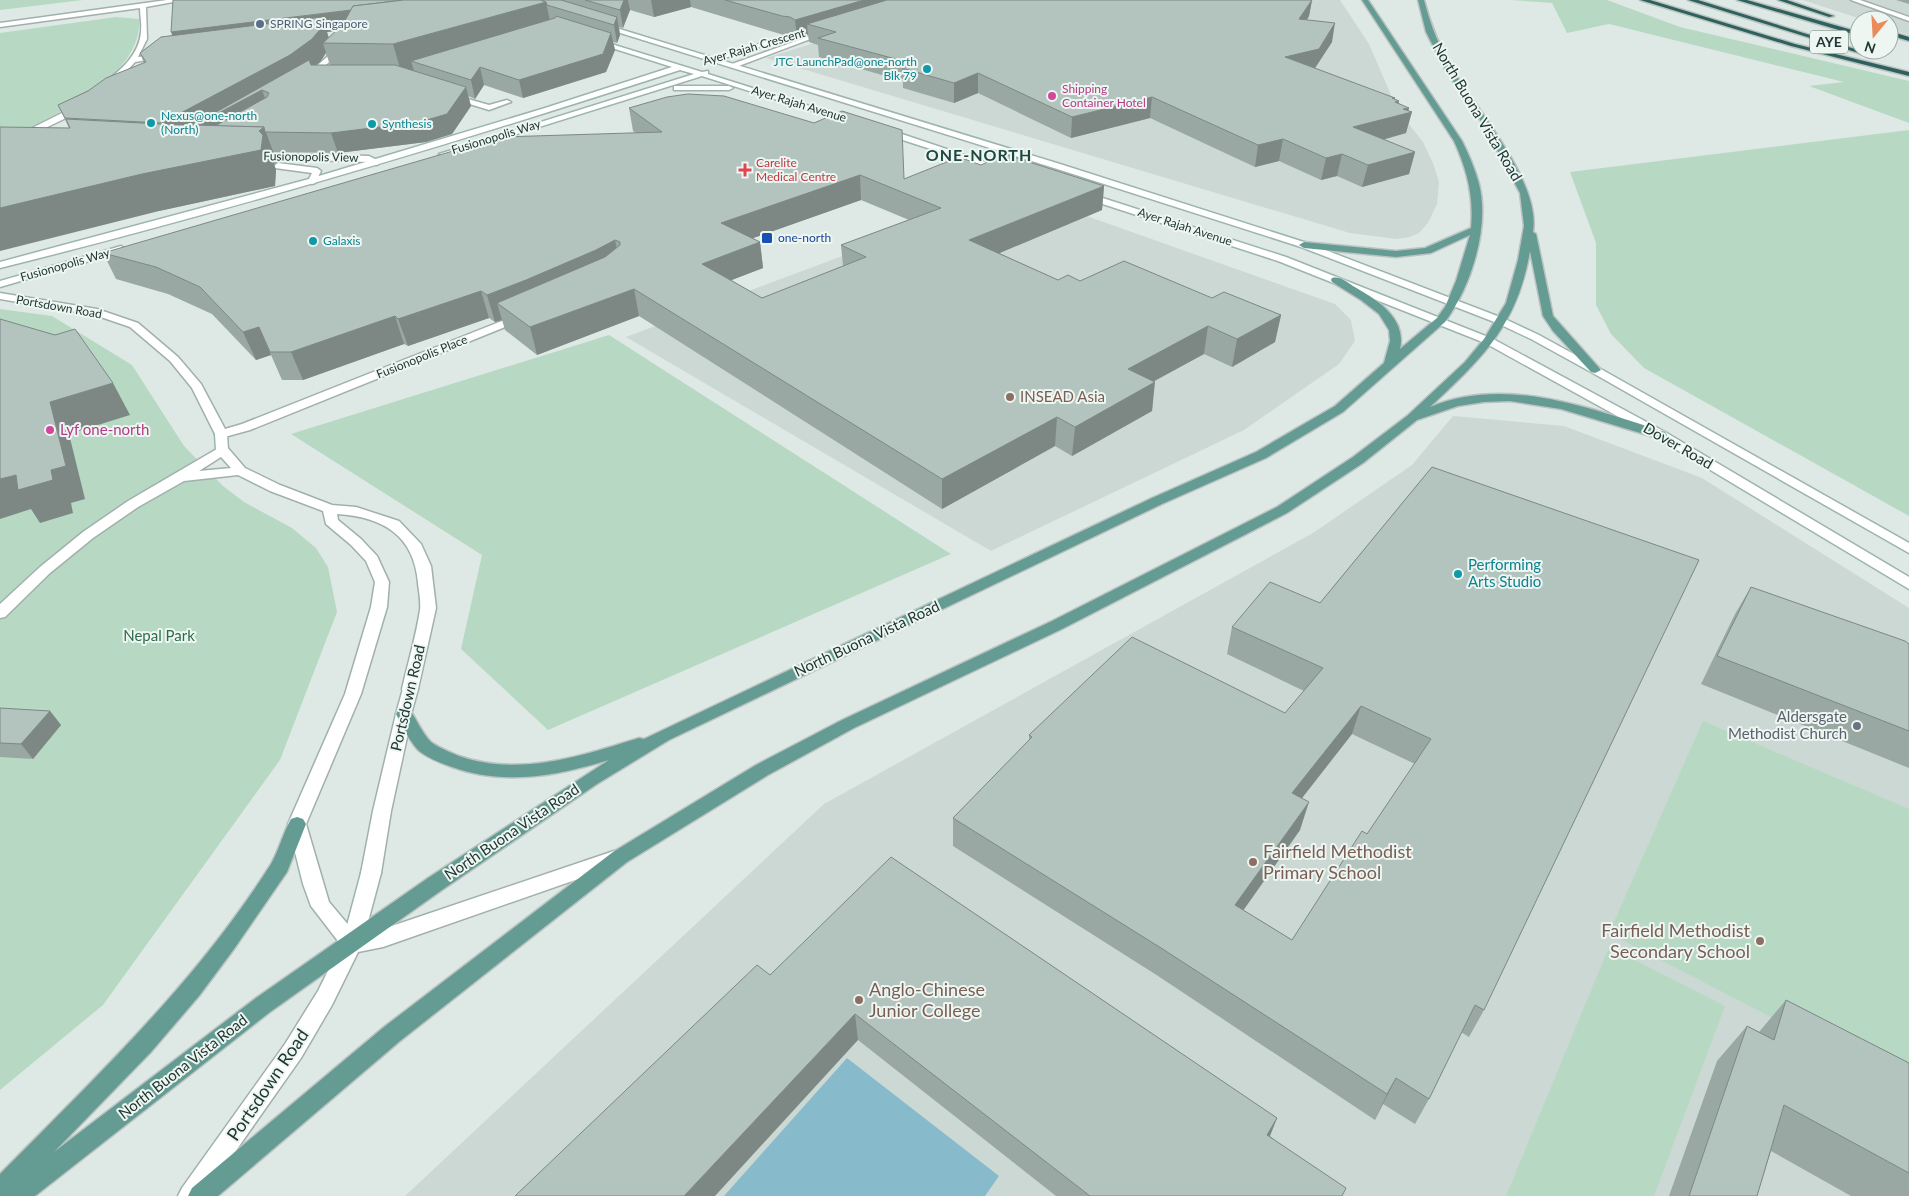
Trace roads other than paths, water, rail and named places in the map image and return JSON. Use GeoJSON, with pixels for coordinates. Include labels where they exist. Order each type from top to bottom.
{"type":"FeatureCollection","features":[{"type":"Feature","properties":{"kind":"highway"},"geometry":{"type":"LineString","coordinates":[[1643,0],[1793,45],[1909,74]]}},
{"type":"Feature","properties":{"kind":"highway","name":"AYE"},"geometry":{"type":"LineString","coordinates":[[1691,0],[1849,49]]}},
{"type":"Feature","properties":{"kind":"highway","name":"AYE"},"geometry":{"type":"LineString","coordinates":[[1740,0],[1849,31]]}},
{"type":"Feature","properties":{"kind":"highway"},"geometry":{"type":"LineString","coordinates":[[1781,0],[1842,20]]}},
{"type":"Feature","properties":{"kind":"highway"},"geometry":{"type":"LineString","coordinates":[[1901,63],[1909,66]]}},
{"type":"Feature","properties":{"kind":"main road","name":"North Buona Vista Road"},"geometry":{"type":"LineString","coordinates":[[16,1196],[263,1005],[435,884],[591,779],[663,736],[1157,501],[1261,455],[1339,409],[1441,320],[1454,303],[1472,252],[1478,220],[1476,189],[1463,148],[1393,39],[1365,0]]}},
{"type":"Feature","properties":{"kind":"main road","name":"North Buona Vista Road"},"geometry":{"type":"LineString","coordinates":[[200,1196],[392,1034],[620,856],[762,770],[848,724],[1057,625],[1282,510],[1358,460],[1410,419],[1469,364],[1489,341],[1511,303],[1530,226],[1525,193],[1487,124],[1450,71],[1429,32],[1421,0]]}},
{"type":"Feature","properties":{"kind":"main road"},"geometry":{"type":"LineString","coordinates":[[1530,226],[1548,316],[1557,329],[1595,370]]}},
{"type":"Feature","properties":{"kind":"main road"},"geometry":{"type":"LineString","coordinates":[[1304,245],[1396,254],[1427,250],[1476,230]]}},
{"type":"Feature","properties":{"kind":"main road"},"geometry":{"type":"LineString","coordinates":[[1336,280],[1387,315],[1394,330],[1396,341],[1390,364]]}},
{"type":"Feature","properties":{"kind":"main road"},"geometry":{"type":"LineString","coordinates":[[1410,419],[1457,402],[1505,397],[1556,402],[1660,435]]}},
{"type":"Feature","properties":{"kind":"main road"},"geometry":{"type":"LineString","coordinates":[[404,714],[425,746],[468,768],[486,771],[539,770],[567,764],[663,736]]}},
{"type":"Feature","properties":{"kind":"main road"},"geometry":{"type":"LineString","coordinates":[[0,1191],[143,1046],[192,988],[228,943],[280,866],[297,824]]}},
{"type":"Feature","properties":{"kind":"street"},"geometry":{"type":"LineString","coordinates":[[0,18],[134,0]]}},
{"type":"Feature","properties":{"kind":"street"},"geometry":{"type":"LineString","coordinates":[[0,24],[181,0]]}},
{"type":"Feature","properties":{"kind":"street"},"geometry":{"type":"LineString","coordinates":[[1854,0],[1909,18]]}},
{"type":"Feature","properties":{"kind":"street"},"geometry":{"type":"LineString","coordinates":[[1875,0],[1909,11]]}},
{"type":"Feature","properties":{"kind":"street"},"geometry":{"type":"LineString","coordinates":[[102,89],[134,60],[139,53],[144,38],[143,6]]}},
{"type":"Feature","properties":{"kind":"street","name":"Ayer Rajah Avenue"},"geometry":{"type":"LineString","coordinates":[[593,23],[753,71],[1304,245],[1454,303]]}},
{"type":"Feature","properties":{"kind":"street","name":"Ayer Rajah Crescent"},"geometry":{"type":"LineString","coordinates":[[679,67],[834,27],[759,57],[704,74]]}},
{"type":"Feature","properties":{"kind":"street"},"geometry":{"type":"LineString","coordinates":[[302,82],[324,65],[335,49],[338,34]]}},
{"type":"Feature","properties":{"kind":"street","name":"Ayer Rajah Avenue"},"geometry":{"type":"LineString","coordinates":[[587,38],[861,123]]}},
{"type":"Feature","properties":{"kind":"street"},"geometry":{"type":"LineString","coordinates":[[139,53],[166,50]]}},
{"type":"Feature","properties":{"kind":"street"},"geometry":{"type":"LineString","coordinates":[[612,88],[643,69],[645,60],[637,54]]}},
{"type":"Feature","properties":{"kind":"street"},"geometry":{"type":"LineString","coordinates":[[134,60],[175,55]]}},
{"type":"Feature","properties":{"kind":"street"},"geometry":{"type":"LineString","coordinates":[[753,71],[752,64],[759,57]]}},
{"type":"Feature","properties":{"kind":"street","name":"Fusionopolis Way"},"geometry":{"type":"LineString","coordinates":[[0,265],[312,182],[548,110],[679,67]]}},
{"type":"Feature","properties":{"kind":"street","name":"Fusionopolis Way"},"geometry":{"type":"LineString","coordinates":[[436,156],[704,74]]}},
{"type":"Feature","properties":{"kind":"street"},"geometry":{"type":"LineString","coordinates":[[311,85],[322,78]]}},
{"type":"Feature","properties":{"kind":"street"},"geometry":{"type":"LineString","coordinates":[[645,91],[691,87],[748,89]]}},
{"type":"Feature","properties":{"kind":"street"},"geometry":{"type":"LineString","coordinates":[[446,94],[489,108],[506,102]]}},
{"type":"Feature","properties":{"kind":"street"},"geometry":{"type":"LineString","coordinates":[[2,146],[65,115],[89,98]]}},
{"type":"Feature","properties":{"kind":"street"},"geometry":{"type":"LineString","coordinates":[[878,129],[1008,171]]}},
{"type":"Feature","properties":{"kind":"street"},"geometry":{"type":"LineString","coordinates":[[2,146],[24,146]]}},
{"type":"Feature","properties":{"kind":"street"},"geometry":{"type":"LineString","coordinates":[[0,154],[10,155]]}},
{"type":"Feature","properties":{"kind":"street","name":"Fusionopolis View"},"geometry":{"type":"LineString","coordinates":[[246,156],[369,158],[377,162]]}},
{"type":"Feature","properties":{"kind":"street","name":"Fusionopolis View"},"geometry":{"type":"LineString","coordinates":[[256,165],[291,166],[317,171],[312,182]]}},
{"type":"Feature","properties":{"kind":"street","name":"Ayer Rajah Avenue"},"geometry":{"type":"LineString","coordinates":[[1074,192],[1282,259],[1441,320]]}},
{"type":"Feature","properties":{"kind":"street","name":"Fusionopolis Way"},"geometry":{"type":"LineString","coordinates":[[0,284],[129,247]]}},
{"type":"Feature","properties":{"kind":"street","name":"Portsdown Road"},"geometry":{"type":"LineString","coordinates":[[0,296],[97,312],[134,325],[174,359],[197,387],[221,434],[222,450],[240,471],[275,488],[330,509],[356,510],[394,524],[416,547],[424,566],[428,608],[382,811],[371,872],[352,944],[325,998],[293,1052],[190,1196]]}},
{"type":"Feature","properties":{"kind":"street","name":"Dover Road"},"geometry":{"type":"LineString","coordinates":[[1454,303],[1501,321],[1535,337],[1909,549]]}},
{"type":"Feature","properties":{"kind":"street","name":"Fusionopolis Place"},"geometry":{"type":"LineString","coordinates":[[221,434],[246,427],[529,314]]}},
{"type":"Feature","properties":{"kind":"street","name":"Dover Road"},"geometry":{"type":"LineString","coordinates":[[1441,320],[1489,341],[1660,435],[1909,584]]}},
{"type":"Feature","properties":{"kind":"street"},"geometry":{"type":"LineString","coordinates":[[0,613],[45,570],[88,535],[133,504],[180,478],[222,450]]}},
{"type":"Feature","properties":{"kind":"street"},"geometry":{"type":"LineString","coordinates":[[180,478],[240,471]]}},
{"type":"Feature","properties":{"kind":"street"},"geometry":{"type":"LineString","coordinates":[[330,509],[331,522],[356,542],[372,559],[382,582],[380,598],[353,694],[297,824],[321,906],[352,944],[383,938],[620,856]]}},
{"type":"Feature","properties":{"kind":"water"},"geometry":{"type":"Polygon","coordinates":[[[847,1058],[999,1176],[985,1196],[724,1196],[847,1058]]]}},
{"type":"Feature","properties":{"kind":"place","name":"SPRING Singapore"},"geometry":{"type":"Point","coordinates":[260,24]}},
{"type":"Feature","properties":{"kind":"place","name":"JTC LaunchPad@one-north Blk 79"},"geometry":{"type":"Point","coordinates":[927,69]}},
{"type":"Feature","properties":{"kind":"place","name":"Shipping Container Hotel"},"geometry":{"type":"Point","coordinates":[1052,96]}},
{"type":"Feature","properties":{"kind":"place","name":"Nexus@one-north (North)"},"geometry":{"type":"Point","coordinates":[151,123]}},
{"type":"Feature","properties":{"kind":"place","name":"Synthesis"},"geometry":{"type":"Point","coordinates":[372,124]}},
{"type":"Feature","properties":{"kind":"place","name":"Carelite Medical Centre"},"geometry":{"type":"Point","coordinates":[745,170]}},
{"type":"Feature","properties":{"kind":"place","name":"one-north"},"geometry":{"type":"Point","coordinates":[767,238]}},
{"type":"Feature","properties":{"kind":"place","name":"Galaxis"},"geometry":{"type":"Point","coordinates":[313,241]}},
{"type":"Feature","properties":{"kind":"place","name":"INSEAD Asia"},"geometry":{"type":"Point","coordinates":[1010,397]}},
{"type":"Feature","properties":{"kind":"place","name":"Lyf one-north"},"geometry":{"type":"Point","coordinates":[50,430]}},
{"type":"Feature","properties":{"kind":"place","name":"Performing Arts Studio"},"geometry":{"type":"Point","coordinates":[1458,574]}},
{"type":"Feature","properties":{"kind":"place","name":"Aldersgate Methodist Church"},"geometry":{"type":"Point","coordinates":[1857,726]}},
{"type":"Feature","properties":{"kind":"place","name":"Fairfield Methodist Primary School"},"geometry":{"type":"Point","coordinates":[1253,862]}},
{"type":"Feature","properties":{"kind":"place","name":"Fairfield Methodist Secondary School"},"geometry":{"type":"Point","coordinates":[1760,941]}},
{"type":"Feature","properties":{"kind":"place","name":"Anglo-Chinese Junior College"},"geometry":{"type":"Point","coordinates":[859,1000]}},
{"type":"Feature","properties":{"kind":"district","name":"ONE-NORTH"},"geometry":{"type":"Point","coordinates":[979,155]}},
{"type":"Feature","properties":{"kind":"park label","name":"Nepal Park"},"geometry":{"type":"Point","coordinates":[159,636]}}]}
